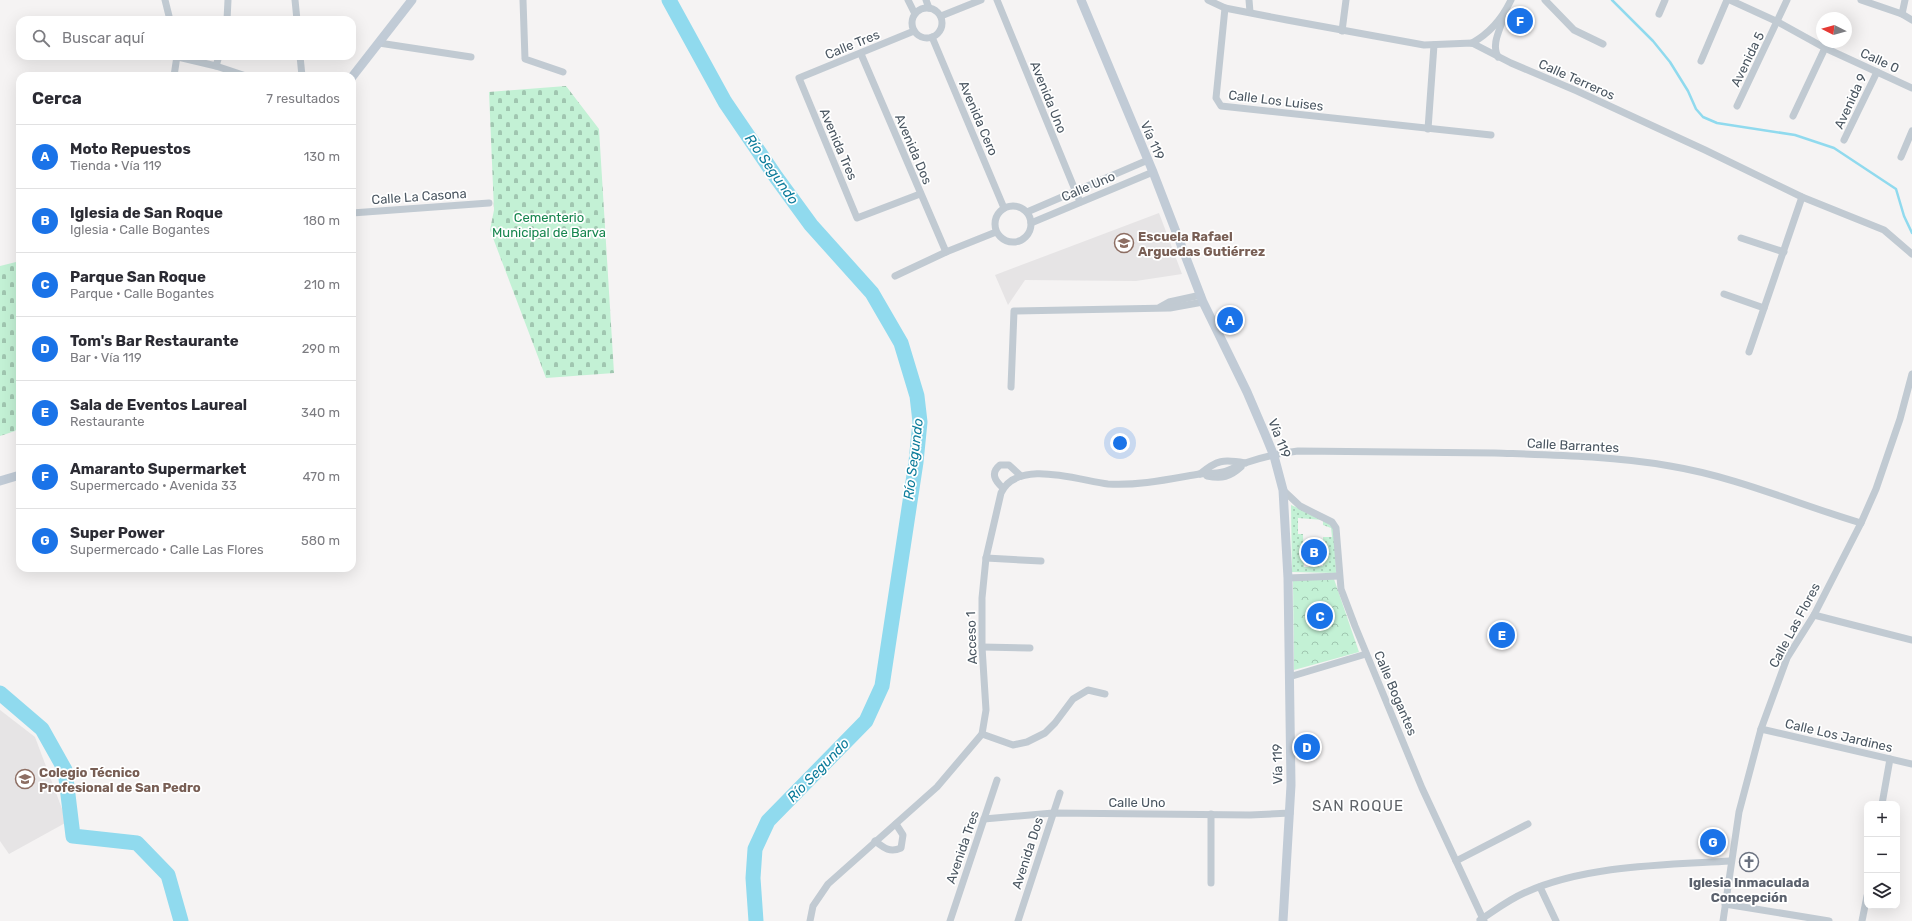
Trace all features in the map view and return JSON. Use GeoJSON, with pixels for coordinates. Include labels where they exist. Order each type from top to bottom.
{"type":"FeatureCollection","features":[{"type":"Feature","properties":{"kind":"main road"},"geometry":{"type":"LineString","coordinates":[[356,72],[412,0]]}},
{"type":"Feature","properties":{"kind":"main road","name":"Vía 119"},"geometry":{"type":"LineString","coordinates":[[1081,0],[1153,172],[1202,299],[1248,392],[1274,456],[1283,490],[1288,578],[1290,813],[1283,921]]}},
{"type":"Feature","properties":{"kind":"main road"},"geometry":{"type":"LineString","coordinates":[[0,481],[16,476]]}},
{"type":"Feature","properties":{"kind":"street"},"geometry":{"type":"LineString","coordinates":[[165,0],[169,16]]}},
{"type":"Feature","properties":{"kind":"street"},"geometry":{"type":"LineString","coordinates":[[227,16],[228,0]]}},
{"type":"Feature","properties":{"kind":"street"},"geometry":{"type":"LineString","coordinates":[[295,0],[297,16]]}},
{"type":"Feature","properties":{"kind":"street"},"geometry":{"type":"LineString","coordinates":[[523,0],[525,59],[563,72]]}},
{"type":"Feature","properties":{"kind":"street"},"geometry":{"type":"LineString","coordinates":[[908,0],[915,14]]}},
{"type":"Feature","properties":{"kind":"street"},"geometry":{"type":"LineString","coordinates":[[926,0],[929,8]]}},
{"type":"Feature","properties":{"kind":"street"},"geometry":{"type":"LineString","coordinates":[[941,16],[981,0]]}},
{"type":"Feature","properties":{"kind":"street","name":"Avenida Uno"},"geometry":{"type":"LineString","coordinates":[[996,0],[1080,202]]}},
{"type":"Feature","properties":{"kind":"street"},"geometry":{"type":"LineString","coordinates":[[1208,0],[1225,8],[1342,31],[1434,45],[1472,43],[1496,25],[1512,0]]}},
{"type":"Feature","properties":{"kind":"street"},"geometry":{"type":"LineString","coordinates":[[1249,0],[1250,12]]}},
{"type":"Feature","properties":{"kind":"street"},"geometry":{"type":"LineString","coordinates":[[1342,31],[1346,0]]}},
{"type":"Feature","properties":{"kind":"street"},"geometry":{"type":"LineString","coordinates":[[1545,0],[1574,30],[1603,44]]}},
{"type":"Feature","properties":{"kind":"street"},"geometry":{"type":"LineString","coordinates":[[1659,14],[1665,0]]}},
{"type":"Feature","properties":{"kind":"street"},"geometry":{"type":"LineString","coordinates":[[1701,61],[1728,0]]}},
{"type":"Feature","properties":{"kind":"street","name":"Calle 0"},"geometry":{"type":"LineString","coordinates":[[1728,0],[1778,22],[1816,43]]}},
{"type":"Feature","properties":{"kind":"street","name":"Avenida 5"},"geometry":{"type":"LineString","coordinates":[[1737,106],[1778,22],[1787,0]]}},
{"type":"Feature","properties":{"kind":"street"},"geometry":{"type":"LineString","coordinates":[[1861,0],[1902,14],[1912,20]]}},
{"type":"Feature","properties":{"kind":"street"},"geometry":{"type":"LineString","coordinates":[[1902,14],[1904,0]]}},
{"type":"Feature","properties":{"kind":"street"},"geometry":{"type":"LineString","coordinates":[[929,8],[938,12],[942,21],[940,31],[932,38],[922,37],[914,31],[912,22],[915,14],[921,9],[929,8]]}},
{"type":"Feature","properties":{"kind":"street","name":"Calle Los Luises"},"geometry":{"type":"LineString","coordinates":[[1225,8],[1216,98],[1221,106],[1491,136]]}},
{"type":"Feature","properties":{"kind":"street"},"geometry":{"type":"LineString","coordinates":[[1498,57],[1494,45],[1506,10]]}},
{"type":"Feature","properties":{"kind":"street","name":"Calle Tres"},"geometry":{"type":"LineString","coordinates":[[799,78],[861,54],[914,31]]}},
{"type":"Feature","properties":{"kind":"street","name":"Avenida Cero"},"geometry":{"type":"LineString","coordinates":[[932,38],[1004,208]]}},
{"type":"Feature","properties":{"kind":"street"},"geometry":{"type":"LineString","coordinates":[[379,43],[471,57]]}},
{"type":"Feature","properties":{"kind":"street","name":"Calle Terreros"},"geometry":{"type":"LineString","coordinates":[[1472,43],[1498,57],[1635,118],[1802,197],[1884,230],[1912,254]]}},
{"type":"Feature","properties":{"kind":"street"},"geometry":{"type":"LineString","coordinates":[[1428,129],[1434,45]]}},
{"type":"Feature","properties":{"kind":"street"},"geometry":{"type":"LineString","coordinates":[[1793,116],[1825,48]]}},
{"type":"Feature","properties":{"kind":"street","name":"Calle 0"},"geometry":{"type":"LineString","coordinates":[[1825,48],[1912,88]]}},
{"type":"Feature","properties":{"kind":"street","name":"Avenida Dos"},"geometry":{"type":"LineString","coordinates":[[861,54],[946,252]]}},
{"type":"Feature","properties":{"kind":"street"},"geometry":{"type":"LineString","coordinates":[[175,72],[177,60]]}},
{"type":"Feature","properties":{"kind":"street"},"geometry":{"type":"LineString","coordinates":[[193,60],[234,72]]}},
{"type":"Feature","properties":{"kind":"street"},"geometry":{"type":"LineString","coordinates":[[216,66],[218,60]]}},
{"type":"Feature","properties":{"kind":"street"},"geometry":{"type":"LineString","coordinates":[[300,60],[302,72]]}},
{"type":"Feature","properties":{"kind":"street","name":"Avenida 9"},"geometry":{"type":"LineString","coordinates":[[1844,140],[1877,72]]}},
{"type":"Feature","properties":{"kind":"street","name":"Avenida Tres"},"geometry":{"type":"LineString","coordinates":[[799,78],[858,218],[920,194]]}},
{"type":"Feature","properties":{"kind":"street"},"geometry":{"type":"LineString","coordinates":[[1901,157],[1912,131]]}},
{"type":"Feature","properties":{"kind":"street","name":"Calle Uno"},"geometry":{"type":"LineString","coordinates":[[1027,212],[1148,160]]}},
{"type":"Feature","properties":{"kind":"street","name":"Calle Uno"},"geometry":{"type":"LineString","coordinates":[[1032,223],[1153,172]]}},
{"type":"Feature","properties":{"kind":"street"},"geometry":{"type":"LineString","coordinates":[[1749,352],[1802,197]]}},
{"type":"Feature","properties":{"kind":"street","name":"Calle La Casona"},"geometry":{"type":"LineString","coordinates":[[356,213],[488,202]]}},
{"type":"Feature","properties":{"kind":"street"},"geometry":{"type":"LineString","coordinates":[[1016,206],[1027,212],[1032,223],[1029,234],[1020,241],[1015,242],[1004,240],[996,232],[995,221],[997,215],[1004,208],[1016,206]]}},
{"type":"Feature","properties":{"kind":"street"},"geometry":{"type":"LineString","coordinates":[[895,276],[946,252],[996,232]]}},
{"type":"Feature","properties":{"kind":"street"},"geometry":{"type":"LineString","coordinates":[[1741,238],[1784,252]]}},
{"type":"Feature","properties":{"kind":"street"},"geometry":{"type":"LineString","coordinates":[[1724,294],[1764,308]]}},
{"type":"Feature","properties":{"kind":"street"},"geometry":{"type":"LineString","coordinates":[[1011,387],[1014,311],[1160,307],[1169,302],[1202,299]]}},
{"type":"Feature","properties":{"kind":"street","name":"Calle Las Flores"},"geometry":{"type":"LineString","coordinates":[[1723,921],[1730,861],[1742,792],[1761,729],[1787,658],[1814,614],[1862,522],[1876,489],[1900,419],[1912,374]]}},
{"type":"Feature","properties":{"kind":"street","name":"Calle Barrantes"},"geometry":{"type":"LineString","coordinates":[[1274,456],[1283,452],[1298,451],[1484,453],[1580,456],[1641,462],[1677,467],[1735,481],[1768,490],[1815,510],[1862,522]]}},
{"type":"Feature","properties":{"kind":"street"},"geometry":{"type":"LineString","coordinates":[[1021,476],[1009,465],[1000,465],[994,476],[996,481],[1003,488],[1009,481],[1021,476],[1056,474],[1108,484],[1132,483],[1224,471],[1245,463],[1274,456]]}},
{"type":"Feature","properties":{"kind":"street"},"geometry":{"type":"LineString","coordinates":[[1200,474],[1213,463],[1221,461],[1245,463]]}},
{"type":"Feature","properties":{"kind":"street","name":"Acceso 1"},"geometry":{"type":"LineString","coordinates":[[982,734],[986,710],[982,647],[982,598],[986,558],[1003,488]]}},
{"type":"Feature","properties":{"kind":"street","name":"Calle Bogantes"},"geometry":{"type":"LineString","coordinates":[[1283,490],[1300,506],[1335,525],[1341,589],[1366,654],[1422,788],[1482,920]]}},
{"type":"Feature","properties":{"kind":"street"},"geometry":{"type":"LineString","coordinates":[[986,558],[1041,561]]}},
{"type":"Feature","properties":{"kind":"street"},"geometry":{"type":"LineString","coordinates":[[1288,578],[1339,576]]}},
{"type":"Feature","properties":{"kind":"street"},"geometry":{"type":"LineString","coordinates":[[1814,614],[1912,640]]}},
{"type":"Feature","properties":{"kind":"street"},"geometry":{"type":"LineString","coordinates":[[982,647],[1030,648]]}},
{"type":"Feature","properties":{"kind":"street"},"geometry":{"type":"LineString","coordinates":[[1289,677],[1366,654]]}},
{"type":"Feature","properties":{"kind":"street"},"geometry":{"type":"LineString","coordinates":[[810,921],[813,906],[828,884],[875,840],[896,824],[937,787],[982,734],[1013,745],[1026,742],[1045,733],[1055,723],[1073,699],[1088,690],[1105,694]]}},
{"type":"Feature","properties":{"kind":"street","name":"Calle Los Jardines"},"geometry":{"type":"LineString","coordinates":[[1761,729],[1912,764]]}},
{"type":"Feature","properties":{"kind":"street"},"geometry":{"type":"LineString","coordinates":[[1883,801],[1890,759]]}},
{"type":"Feature","properties":{"kind":"street","name":"Avenida Tres"},"geometry":{"type":"LineString","coordinates":[[950,921],[997,780]]}},
{"type":"Feature","properties":{"kind":"street","name":"Avenida Dos"},"geometry":{"type":"LineString","coordinates":[[1018,921],[1060,793]]}},
{"type":"Feature","properties":{"kind":"street","name":"Calle Uno"},"geometry":{"type":"LineString","coordinates":[[984,819],[1053,813],[1290,813]]}},
{"type":"Feature","properties":{"kind":"street"},"geometry":{"type":"LineString","coordinates":[[1211,814],[1211,883]]}},
{"type":"Feature","properties":{"kind":"street"},"geometry":{"type":"LineString","coordinates":[[875,840],[887,849],[894,851],[901,848],[903,835],[896,824]]}},
{"type":"Feature","properties":{"kind":"street"},"geometry":{"type":"LineString","coordinates":[[1456,861],[1528,824]]}},
{"type":"Feature","properties":{"kind":"street"},"geometry":{"type":"LineString","coordinates":[[1482,920],[1511,900],[1540,887],[1615,869],[1730,861]]}},
{"type":"Feature","properties":{"kind":"street"},"geometry":{"type":"LineString","coordinates":[[1540,887],[1556,921]]}},
{"type":"Feature","properties":{"kind":"street"},"geometry":{"type":"LineString","coordinates":[[1725,904],[1829,921]]}},
{"type":"Feature","properties":{"kind":"street"},"geometry":{"type":"LineString","coordinates":[[1862,921],[1864,909]]}},
{"type":"Feature","properties":{"kind":"shaded area","name":"Escuela Rafael Arguedas Gutiérrez"},"geometry":{"type":"Polygon","coordinates":[[[1159,213],[1182,274],[1136,281],[1025,280],[1008,305],[995,275],[1159,213]]]}},
{"type":"Feature","properties":{"kind":"shaded area","name":"Colegio Técnico Profesional de San Pedro"},"geometry":{"type":"Polygon","coordinates":[[[0,710],[35,737],[67,822],[9,854],[0,841],[0,710]]]}},
{"type":"Feature","properties":{"kind":"green space","name":"Cementerio Municipal de Barva"},"geometry":{"type":"Polygon","coordinates":[[[566,86],[599,129],[614,373],[546,378],[490,230],[494,210],[489,92],[566,86]]]}},
{"type":"Feature","properties":{"kind":"green space"},"geometry":{"type":"Polygon","coordinates":[[[16,262],[16,430],[0,436],[0,266],[16,262]]]}},
{"type":"Feature","properties":{"kind":"green space"},"geometry":{"type":"Polygon","coordinates":[[[1291,505],[1328,521],[1335,531],[1336,573],[1292,572],[1291,505]],[[1298,518],[1298,534],[1303,534],[1304,567],[1323,566],[1323,537],[1332,537],[1331,528],[1323,525],[1323,520],[1298,518]]]}},
{"type":"Feature","properties":{"kind":"green space"},"geometry":{"type":"Polygon","coordinates":[[[1334,579],[1359,652],[1294,670],[1293,580],[1334,579]]]}},
{"type":"Feature","properties":{"kind":"waterway","name":"Río Segundo"},"geometry":{"type":"LineString","coordinates":[[669,0],[725,102],[776,177],[811,225],[872,293],[901,343],[917,396],[920,422],[916,462],[882,686],[866,721],[768,821],[755,849],[753,878],[756,921]]}},
{"type":"Feature","properties":{"kind":"waterway"},"geometry":{"type":"LineString","coordinates":[[1612,0],[1653,41],[1670,62],[1688,91],[1696,109],[1703,117],[1717,123],[1795,135],[1834,148],[1896,189],[1904,216],[1912,233]]}},
{"type":"Feature","properties":{"kind":"waterway"},"geometry":{"type":"LineString","coordinates":[[0,693],[42,729],[65,770],[73,836],[137,843],[168,875],[181,921]]}},
{"type":"Feature","properties":{"kind":"place","name":"Amaranto Supermarket"},"geometry":{"type":"Point","coordinates":[1520,21]}},
{"type":"Feature","properties":{"kind":"place","name":"Escuela Rafael Arguedas Gutiérrez"},"geometry":{"type":"Point","coordinates":[1124,243]}},
{"type":"Feature","properties":{"kind":"place","name":"Moto Repuestos"},"geometry":{"type":"Point","coordinates":[1230,320]}},
{"type":"Feature","properties":{"kind":"place","name":"Iglesia de San Roque"},"geometry":{"type":"Point","coordinates":[1314,552]}},
{"type":"Feature","properties":{"kind":"place","name":"Parque San Roque"},"geometry":{"type":"Point","coordinates":[1320,616]}},
{"type":"Feature","properties":{"kind":"place","name":"Sala de Eventos Laureal"},"geometry":{"type":"Point","coordinates":[1502,635]}},
{"type":"Feature","properties":{"kind":"place","name":"Tom's Bar Restaurante"},"geometry":{"type":"Point","coordinates":[1307,747]}},
{"type":"Feature","properties":{"kind":"place","name":"Colegio Técnico Profesional de San Pedro"},"geometry":{"type":"Point","coordinates":[25,779]}},
{"type":"Feature","properties":{"kind":"place","name":"Super Power"},"geometry":{"type":"Point","coordinates":[1713,842]}},
{"type":"Feature","properties":{"kind":"place","name":"Iglesia Inmaculada Concepción"},"geometry":{"type":"Point","coordinates":[1749,862]}},
{"type":"Feature","properties":{"kind":"district","name":"SAN ROQUE"},"geometry":{"type":"Point","coordinates":[1358,806]}}]}
